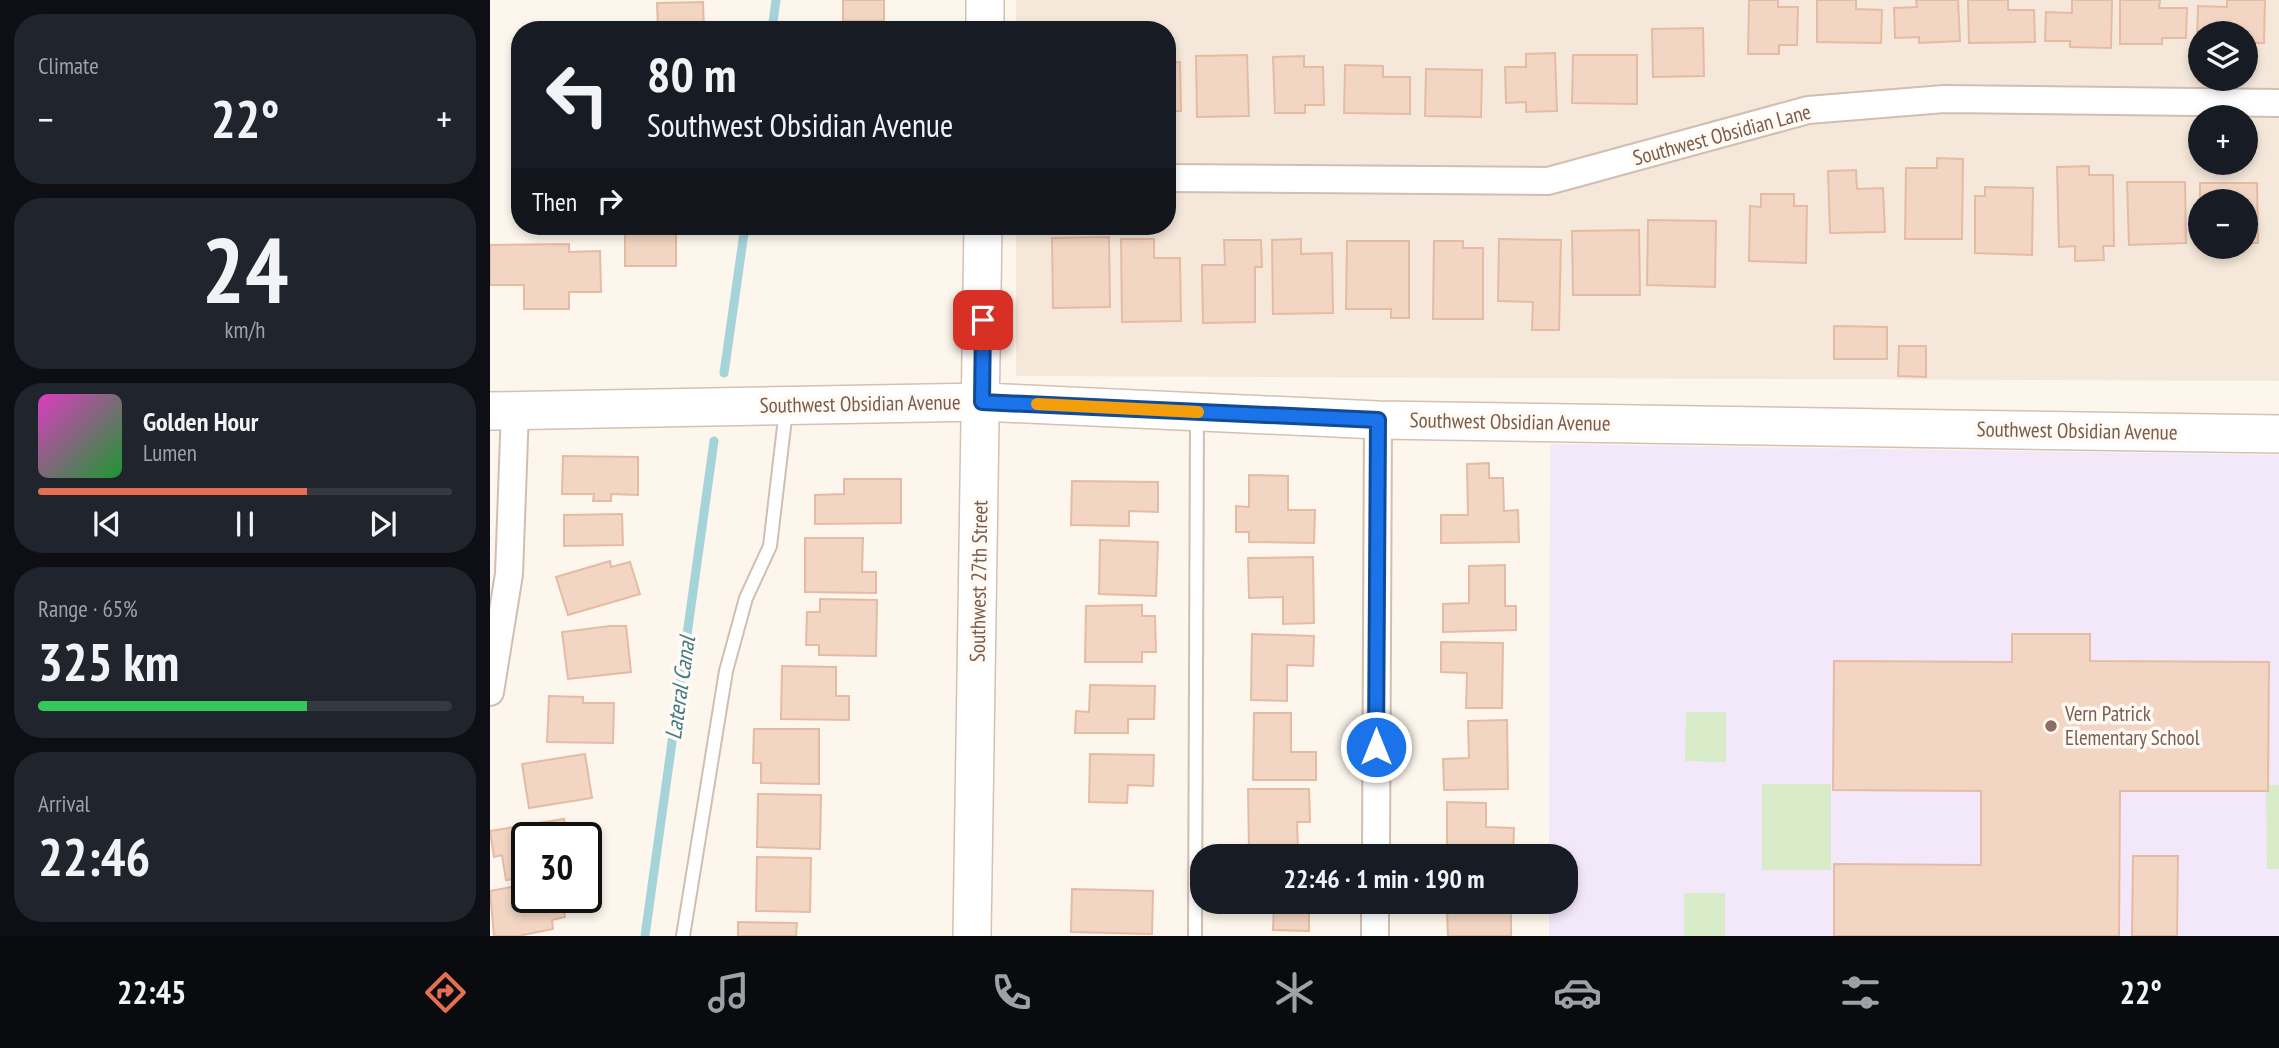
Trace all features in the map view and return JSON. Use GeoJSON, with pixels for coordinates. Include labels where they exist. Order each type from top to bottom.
{"type":"FeatureCollection","features":[{"type":"Feature","properties":{"kind":"street"},"geometry":{"type":"LineString","coordinates":[[985,0],[985,21]]}},
{"type":"Feature","properties":{"kind":"street","name":"Southwest Obsidian Lane"},"geometry":{"type":"LineString","coordinates":[[1176,178],[1548,181],[1808,110],[1944,99],[2279,103]]}},
{"type":"Feature","properties":{"kind":"street","name":"Southwest 27th Street"},"geometry":{"type":"LineString","coordinates":[[972,936],[984,235]]}},
{"type":"Feature","properties":{"kind":"street","name":"Southwest Obsidian Avenue"},"geometry":{"type":"LineString","coordinates":[[502,411],[982,402],[1378,420],[2279,434]]}},
{"type":"Feature","properties":{"kind":"street"},"geometry":{"type":"LineString","coordinates":[[490,692],[509,574],[502,411]]}},
{"type":"Feature","properties":{"kind":"street"},"geometry":{"type":"LineString","coordinates":[[1376,844],[1378,420]]}},
{"type":"Feature","properties":{"kind":"street"},"geometry":{"type":"LineString","coordinates":[[1375,936],[1376,914]]}},
{"type":"Feature","properties":{"kind":"lane"},"geometry":{"type":"LineString","coordinates":[[683,936],[726,671],[746,598],[770,546],[786,406]]}},
{"type":"Feature","properties":{"kind":"lane"},"geometry":{"type":"LineString","coordinates":[[1195,936],[1197,412]]}},
{"type":"Feature","properties":{"kind":"shaded area"},"geometry":{"type":"Polygon","coordinates":[[[1016,0],[2279,0],[2279,381],[1016,376],[1016,235],[1176,235],[1176,21],[1016,21],[1016,0]]]}},
{"type":"Feature","properties":{"kind":"shaded area"},"geometry":{"type":"Polygon","coordinates":[[[1550,444],[2279,455],[2279,936],[1549,936],[1549,914],[1578,914],[1578,844],[1549,844],[1550,444]]]}},
{"type":"Feature","properties":{"kind":"green space"},"geometry":{"type":"Polygon","coordinates":[[[1686,712],[1726,712],[1726,762],[1685,761],[1686,712]]]}},
{"type":"Feature","properties":{"kind":"green space"},"geometry":{"type":"Polygon","coordinates":[[[1762,784],[1831,784],[1831,870],[1762,870],[1762,784]]]}},
{"type":"Feature","properties":{"kind":"green space"},"geometry":{"type":"Polygon","coordinates":[[[2266,785],[2279,785],[2279,869],[2267,869],[2266,785]]]}},
{"type":"Feature","properties":{"kind":"green space"},"geometry":{"type":"Polygon","coordinates":[[[1684,893],[1725,893],[1725,936],[1684,936],[1684,893]]]}},
{"type":"Feature","properties":{"kind":"building"},"geometry":{"type":"Polygon","coordinates":[[[843,0],[884,0],[884,21],[843,21],[843,0]]]}},
{"type":"Feature","properties":{"kind":"building"},"geometry":{"type":"Polygon","coordinates":[[[1749,0],[1778,0],[1778,7],[1798,7],[1797,45],[1779,45],[1779,54],[1748,54],[1749,0]]]}},
{"type":"Feature","properties":{"kind":"building"},"geometry":{"type":"Polygon","coordinates":[[[1817,0],[1856,0],[1856,9],[1882,10],[1881,43],[1817,42],[1817,0]]]}},
{"type":"Feature","properties":{"kind":"building"},"geometry":{"type":"Polygon","coordinates":[[[1916,0],[1958,0],[1960,41],[1919,43],[1919,37],[1895,38],[1894,8],[1917,7],[1916,0]]]}},
{"type":"Feature","properties":{"kind":"building"},"geometry":{"type":"Polygon","coordinates":[[[1968,0],[2008,0],[2008,10],[2034,10],[2035,42],[1969,43],[1968,0]]]}},
{"type":"Feature","properties":{"kind":"building"},"geometry":{"type":"Polygon","coordinates":[[[2072,0],[2112,0],[2111,48],[2070,47],[2070,41],[2045,41],[2046,12],[2072,13],[2072,0]]]}},
{"type":"Feature","properties":{"kind":"building"},"geometry":{"type":"Polygon","coordinates":[[[2120,0],[2160,0],[2159,8],[2187,8],[2186,38],[2162,38],[2162,44],[2120,44],[2120,0]]]}},
{"type":"Feature","properties":{"kind":"building"},"geometry":{"type":"Polygon","coordinates":[[[2227,0],[2265,0],[2264,43],[2258,43],[2258,21],[2198,21],[2198,6],[2227,7],[2227,0]]]}},
{"type":"Feature","properties":{"kind":"building"},"geometry":{"type":"Polygon","coordinates":[[[703,2],[704,21],[658,21],[657,3],[703,2]]]}},
{"type":"Feature","properties":{"kind":"building"},"geometry":{"type":"Polygon","coordinates":[[[1703,28],[1704,76],[1653,77],[1652,29],[1703,28]]]}},
{"type":"Feature","properties":{"kind":"building"},"geometry":{"type":"Polygon","coordinates":[[[1555,53],[1557,111],[1526,112],[1526,102],[1506,103],[1505,67],[1526,67],[1526,54],[1555,53]]]}},
{"type":"Feature","properties":{"kind":"building"},"geometry":{"type":"Polygon","coordinates":[[[1247,55],[1249,116],[1197,117],[1196,56],[1247,55]]]}},
{"type":"Feature","properties":{"kind":"building"},"geometry":{"type":"Polygon","coordinates":[[[1573,55],[1637,55],[1637,104],[1572,103],[1573,55]]]}},
{"type":"Feature","properties":{"kind":"building"},"geometry":{"type":"Polygon","coordinates":[[[1304,56],[1304,67],[1323,67],[1324,105],[1305,105],[1305,113],[1275,113],[1273,57],[1304,56]]]}},
{"type":"Feature","properties":{"kind":"building"},"geometry":{"type":"Polygon","coordinates":[[[1176,62],[1180,62],[1181,111],[1176,111],[1176,62]]]}},
{"type":"Feature","properties":{"kind":"building"},"geometry":{"type":"Polygon","coordinates":[[[1345,65],[1383,66],[1383,77],[1410,77],[1410,114],[1344,113],[1345,65]]]}},
{"type":"Feature","properties":{"kind":"building"},"geometry":{"type":"Polygon","coordinates":[[[1426,69],[1482,70],[1481,117],[1425,116],[1426,69]]]}},
{"type":"Feature","properties":{"kind":"building"},"geometry":{"type":"Polygon","coordinates":[[[1937,158],[1963,159],[1962,239],[1905,239],[1906,168],[1937,168],[1937,158]]]}},
{"type":"Feature","properties":{"kind":"building"},"geometry":{"type":"Polygon","coordinates":[[[2089,166],[2089,175],[2113,175],[2114,246],[2103,246],[2104,260],[2075,261],[2075,246],[2059,247],[2057,167],[2089,166]]]}},
{"type":"Feature","properties":{"kind":"building"},"geometry":{"type":"Polygon","coordinates":[[[1856,170],[1857,189],[1883,188],[1885,232],[1830,233],[1828,171],[1856,170]]]}},
{"type":"Feature","properties":{"kind":"building"},"geometry":{"type":"Polygon","coordinates":[[[2127,182],[2185,182],[2186,243],[2129,245],[2127,182]]]}},
{"type":"Feature","properties":{"kind":"building"},"geometry":{"type":"Polygon","coordinates":[[[2200,183],[2257,183],[2257,189],[2200,189],[2200,183]]]}},
{"type":"Feature","properties":{"kind":"building"},"geometry":{"type":"Polygon","coordinates":[[[1985,187],[2033,188],[2032,255],[1975,253],[1975,196],[1985,196],[1985,187]]]}},
{"type":"Feature","properties":{"kind":"building"},"geometry":{"type":"Polygon","coordinates":[[[1761,194],[1794,194],[1794,206],[1807,206],[1806,263],[1749,261],[1750,206],[1761,207],[1761,194]]]}},
{"type":"Feature","properties":{"kind":"building"},"geometry":{"type":"Polygon","coordinates":[[[1648,220],[1716,221],[1715,287],[1647,285],[1648,220]]]}},
{"type":"Feature","properties":{"kind":"building"},"geometry":{"type":"Polygon","coordinates":[[[1639,230],[1640,295],[1573,295],[1572,231],[1639,230]]]}},
{"type":"Feature","properties":{"kind":"building"},"geometry":{"type":"Polygon","coordinates":[[[625,235],[676,235],[676,266],[625,266],[625,235]]]}},
{"type":"Feature","properties":{"kind":"building"},"geometry":{"type":"Polygon","coordinates":[[[1109,237],[1110,307],[1053,308],[1052,238],[1109,237]]]}},
{"type":"Feature","properties":{"kind":"building"},"geometry":{"type":"Polygon","coordinates":[[[1121,239],[1154,239],[1154,258],[1180,258],[1181,321],[1122,322],[1121,239]]]}},
{"type":"Feature","properties":{"kind":"building"},"geometry":{"type":"Polygon","coordinates":[[[1301,239],[1301,254],[1332,253],[1333,313],[1273,314],[1272,240],[1301,239]]]}},
{"type":"Feature","properties":{"kind":"building"},"geometry":{"type":"Polygon","coordinates":[[[1499,239],[1561,240],[1559,330],[1532,330],[1533,302],[1498,301],[1499,239]]]}},
{"type":"Feature","properties":{"kind":"building"},"geometry":{"type":"Polygon","coordinates":[[[1224,240],[1261,240],[1262,267],[1255,267],[1255,322],[1203,323],[1202,265],[1225,265],[1224,240]]]}},
{"type":"Feature","properties":{"kind":"building"},"geometry":{"type":"Polygon","coordinates":[[[1347,241],[1409,241],[1409,318],[1391,318],[1391,309],[1346,309],[1347,241]]]}},
{"type":"Feature","properties":{"kind":"building"},"geometry":{"type":"Polygon","coordinates":[[[1434,241],[1463,241],[1463,248],[1483,248],[1483,319],[1433,319],[1434,241]]]}},
{"type":"Feature","properties":{"kind":"building"},"geometry":{"type":"Polygon","coordinates":[[[569,244],[569,252],[600,251],[601,292],[569,292],[569,309],[524,309],[524,285],[490,285],[490,245],[569,244]]]}},
{"type":"Feature","properties":{"kind":"building"},"geometry":{"type":"Polygon","coordinates":[[[1834,326],[1887,327],[1887,359],[1834,359],[1834,326]]]}},
{"type":"Feature","properties":{"kind":"building"},"geometry":{"type":"Polygon","coordinates":[[[1899,346],[1926,346],[1926,377],[1898,376],[1899,346]]]}},
{"type":"Feature","properties":{"kind":"building"},"geometry":{"type":"Polygon","coordinates":[[[563,456],[638,457],[638,495],[611,494],[611,501],[593,501],[594,494],[562,494],[563,456]]]}},
{"type":"Feature","properties":{"kind":"building"},"geometry":{"type":"Polygon","coordinates":[[[1489,463],[1489,478],[1503,478],[1504,511],[1518,510],[1519,542],[1441,543],[1441,515],[1468,515],[1467,464],[1489,463]]]}},
{"type":"Feature","properties":{"kind":"building"},"geometry":{"type":"Polygon","coordinates":[[[1249,475],[1288,476],[1288,510],[1315,510],[1314,543],[1249,542],[1249,532],[1236,532],[1236,506],[1249,507],[1249,475]]]}},
{"type":"Feature","properties":{"kind":"building"},"geometry":{"type":"Polygon","coordinates":[[[844,479],[901,479],[901,523],[815,524],[815,495],[844,494],[844,479]]]}},
{"type":"Feature","properties":{"kind":"building"},"geometry":{"type":"Polygon","coordinates":[[[1072,481],[1158,482],[1158,512],[1129,511],[1129,526],[1071,525],[1072,481]]]}},
{"type":"Feature","properties":{"kind":"building"},"geometry":{"type":"Polygon","coordinates":[[[622,514],[623,545],[564,546],[564,515],[622,514]]]}},
{"type":"Feature","properties":{"kind":"building"},"geometry":{"type":"Polygon","coordinates":[[[805,538],[863,538],[862,572],[876,572],[876,593],[805,592],[805,538]]]}},
{"type":"Feature","properties":{"kind":"building"},"geometry":{"type":"Polygon","coordinates":[[[1100,540],[1158,542],[1156,596],[1099,594],[1100,540]]]}},
{"type":"Feature","properties":{"kind":"building"},"geometry":{"type":"Polygon","coordinates":[[[1313,557],[1314,623],[1283,624],[1283,597],[1249,598],[1248,558],[1313,557]]]}},
{"type":"Feature","properties":{"kind":"building"},"geometry":{"type":"Polygon","coordinates":[[[610,561],[611,567],[630,562],[640,594],[568,615],[556,577],[610,561]]]}},
{"type":"Feature","properties":{"kind":"building"},"geometry":{"type":"Polygon","coordinates":[[[1505,565],[1505,606],[1516,606],[1516,630],[1443,632],[1443,604],[1469,603],[1469,566],[1505,565]]]}},
{"type":"Feature","properties":{"kind":"building"},"geometry":{"type":"Polygon","coordinates":[[[820,599],[877,600],[876,656],[819,655],[819,645],[806,645],[807,612],[820,612],[820,599]]]}},
{"type":"Feature","properties":{"kind":"building"},"geometry":{"type":"Polygon","coordinates":[[[1142,605],[1142,616],[1155,616],[1156,652],[1142,652],[1142,662],[1085,662],[1086,606],[1142,605]]]}},
{"type":"Feature","properties":{"kind":"building"},"geometry":{"type":"Polygon","coordinates":[[[626,626],[631,672],[568,679],[562,632],[626,626]]]}},
{"type":"Feature","properties":{"kind":"building"},"geometry":{"type":"Polygon","coordinates":[[[1252,634],[1314,636],[1313,666],[1287,665],[1287,701],[1251,700],[1252,634]]]}},
{"type":"Feature","properties":{"kind":"building","name":"Vern Patrick Elementary School"},"geometry":{"type":"Polygon","coordinates":[[[2012,634],[2090,634],[2090,661],[2269,662],[2268,791],[2120,791],[2119,936],[1834,936],[1834,864],[1981,865],[1981,791],[1833,790],[1834,661],[2012,662],[2012,634]]]}},
{"type":"Feature","properties":{"kind":"building"},"geometry":{"type":"Polygon","coordinates":[[[1441,642],[1503,643],[1502,708],[1466,708],[1467,673],[1441,672],[1441,642]]]}},
{"type":"Feature","properties":{"kind":"building"},"geometry":{"type":"Polygon","coordinates":[[[782,666],[836,667],[836,696],[849,696],[849,720],[781,719],[782,666]]]}},
{"type":"Feature","properties":{"kind":"building"},"geometry":{"type":"Polygon","coordinates":[[[1090,685],[1155,686],[1154,719],[1128,719],[1128,733],[1075,733],[1076,711],[1089,712],[1090,685]]]}},
{"type":"Feature","properties":{"kind":"building"},"geometry":{"type":"Polygon","coordinates":[[[549,696],[583,697],[583,703],[614,703],[613,743],[547,742],[549,696]]]}},
{"type":"Feature","properties":{"kind":"building"},"geometry":{"type":"Polygon","coordinates":[[[1254,713],[1291,713],[1291,752],[1316,752],[1316,780],[1253,780],[1254,713]]]}},
{"type":"Feature","properties":{"kind":"building"},"geometry":{"type":"Polygon","coordinates":[[[1507,720],[1508,789],[1444,790],[1443,759],[1469,758],[1468,721],[1507,720]]]}},
{"type":"Feature","properties":{"kind":"building"},"geometry":{"type":"Polygon","coordinates":[[[754,729],[819,729],[819,784],[761,783],[761,763],[753,763],[754,729]]]}},
{"type":"Feature","properties":{"kind":"building"},"geometry":{"type":"Polygon","coordinates":[[[585,754],[592,798],[529,808],[522,764],[585,754]]]}},
{"type":"Feature","properties":{"kind":"building"},"geometry":{"type":"Polygon","coordinates":[[[1090,754],[1154,755],[1153,786],[1128,785],[1127,803],[1089,802],[1090,754]]]}},
{"type":"Feature","properties":{"kind":"building"},"geometry":{"type":"Polygon","coordinates":[[[1248,789],[1309,789],[1310,822],[1297,822],[1298,844],[1249,844],[1248,789]]]}},
{"type":"Feature","properties":{"kind":"building"},"geometry":{"type":"Polygon","coordinates":[[[758,794],[821,795],[820,849],[757,847],[758,794]]]}},
{"type":"Feature","properties":{"kind":"building"},"geometry":{"type":"Polygon","coordinates":[[[1447,802],[1486,803],[1486,827],[1514,828],[1513,844],[1447,844],[1447,802]]]}},
{"type":"Feature","properties":{"kind":"building"},"geometry":{"type":"Polygon","coordinates":[[[511,828],[511,879],[506,880],[502,855],[494,857],[490,831],[511,828]]]}},
{"type":"Feature","properties":{"kind":"building"},"geometry":{"type":"Polygon","coordinates":[[[2133,856],[2178,856],[2177,936],[2132,936],[2133,856]]]}},
{"type":"Feature","properties":{"kind":"building"},"geometry":{"type":"Polygon","coordinates":[[[757,857],[811,858],[810,912],[756,911],[757,857]]]}},
{"type":"Feature","properties":{"kind":"building"},"geometry":{"type":"Polygon","coordinates":[[[511,887],[511,913],[564,913],[565,917],[552,920],[553,929],[518,936],[494,936],[490,891],[511,887]]]}},
{"type":"Feature","properties":{"kind":"building"},"geometry":{"type":"Polygon","coordinates":[[[1072,889],[1153,891],[1152,934],[1071,932],[1072,889]]]}},
{"type":"Feature","properties":{"kind":"building"},"geometry":{"type":"Polygon","coordinates":[[[1274,914],[1309,914],[1309,931],[1273,930],[1274,914]]]}},
{"type":"Feature","properties":{"kind":"building"},"geometry":{"type":"Polygon","coordinates":[[[1447,914],[1511,914],[1511,936],[1448,936],[1447,914]]]}},
{"type":"Feature","properties":{"kind":"building"},"geometry":{"type":"Polygon","coordinates":[[[738,922],[797,923],[796,936],[738,936],[738,922]]]}},
{"type":"Feature","properties":{"kind":"waterway","name":"Lateral Canal"},"geometry":{"type":"LineString","coordinates":[[773,21],[776,0]]}},
{"type":"Feature","properties":{"kind":"waterway","name":"Lateral Canal"},"geometry":{"type":"LineString","coordinates":[[724,373],[744,235]]}},
{"type":"Feature","properties":{"kind":"waterway","name":"Lateral Canal"},"geometry":{"type":"LineString","coordinates":[[645,936],[714,441]]}},
{"type":"Feature","properties":{"kind":"slow traffic"},"geometry":{"type":"LineString","coordinates":[[1037,404],[1198,412]]}},
{"type":"Feature","properties":{"kind":"place","name":"Vern Patrick Elementary School"},"geometry":{"type":"Point","coordinates":[2051,726]}},
{"type":"Feature","properties":{"kind":"route"},"geometry":{"type":"LineString","coordinates":[[983,320],[982,402],[1378,420],[1376,747]]}}]}
